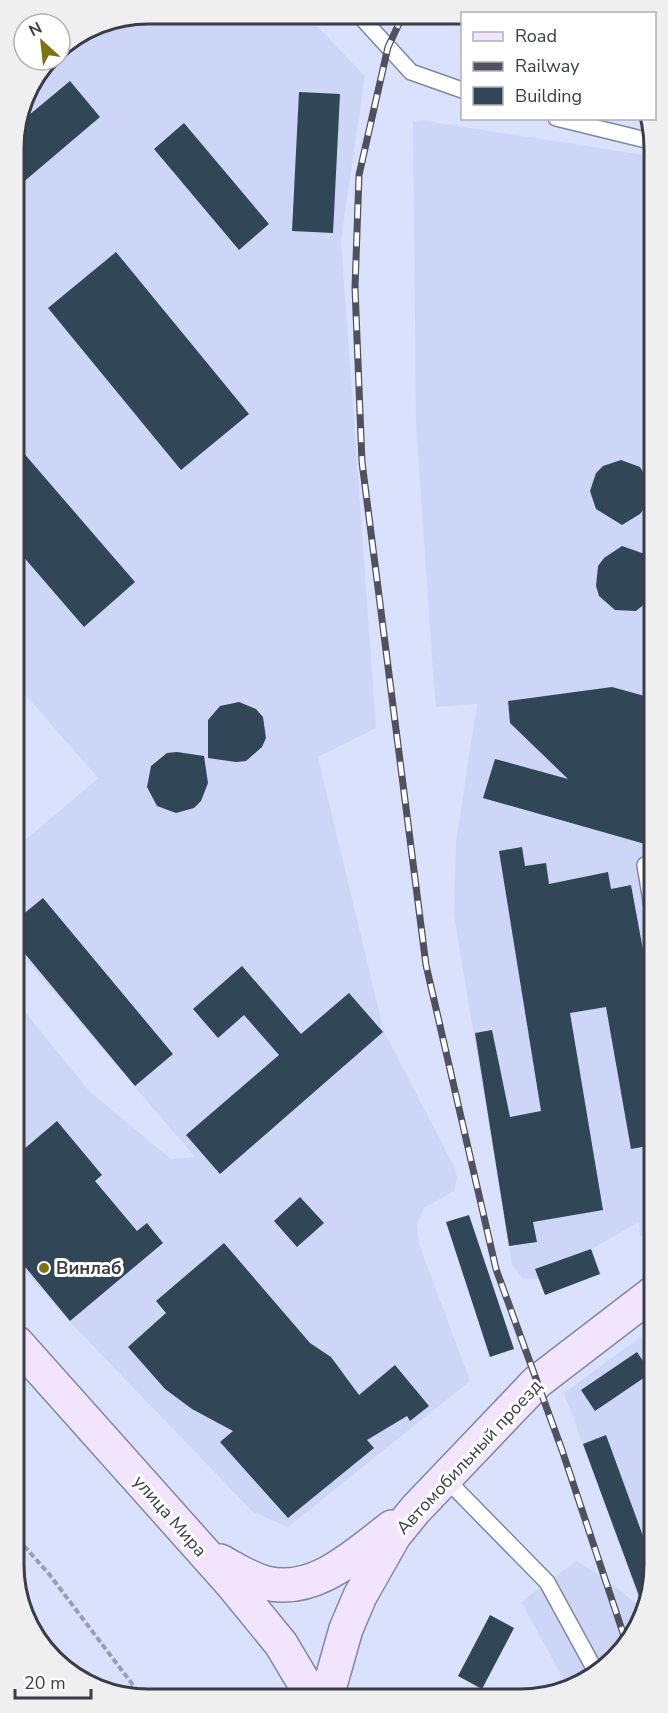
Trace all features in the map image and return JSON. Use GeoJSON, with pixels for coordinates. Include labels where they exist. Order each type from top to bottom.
{"type":"FeatureCollection","features":[{"type":"Feature","properties":{"kind":"main road","name":"Автомобильный проезд"},"geometry":{"type":"LineString","coordinates":[[329,1689],[346,1629],[360,1596],[394,1536],[415,1510],[537,1382],[644,1300]]}},
{"type":"Feature","properties":{"kind":"main road","name":"улица Мира"},"geometry":{"type":"LineString","coordinates":[[24,1351],[232,1584],[281,1644],[308,1689]]}},
{"type":"Feature","properties":{"kind":"main road"},"geometry":{"type":"LineString","coordinates":[[198,1548],[246,1576],[266,1583],[284,1586],[307,1583],[343,1563],[415,1510]]}},
{"type":"Feature","properties":{"kind":"lane"},"geometry":{"type":"LineString","coordinates":[[367,24],[411,72],[461,90]]}},
{"type":"Feature","properties":{"kind":"lane"},"geometry":{"type":"LineString","coordinates":[[564,120],[643,139]]}},
{"type":"Feature","properties":{"kind":"lane"},"geometry":{"type":"LineString","coordinates":[[445,1478],[547,1582],[593,1665]]}},
{"type":"Feature","properties":{"kind":"path"},"geometry":{"type":"LineString","coordinates":[[24,1546],[135,1688]]}},
{"type":"Feature","properties":{"kind":"shaded area"},"geometry":{"type":"Polygon","coordinates":[[[140,24],[315,24],[365,76],[341,240],[376,728],[318,757],[384,1032],[455,1168],[457,1178],[454,1191],[424,1208],[417,1224],[419,1244],[470,1381],[288,1527],[253,1512],[70,1322],[24,1270],[24,1011],[90,1092],[171,1159],[195,1157],[24,957],[24,841],[98,778],[24,693],[24,140],[33,101],[51,72],[72,72],[72,51],[93,37],[124,26],[140,24]]]}},
{"type":"Feature","properties":{"kind":"shaded area"},"geometry":{"type":"Polygon","coordinates":[[[426,121],[644,155],[644,1234],[640,1237],[639,1222],[592,1249],[601,1274],[545,1295],[539,1279],[522,1278],[512,1265],[454,915],[456,841],[477,704],[436,707],[416,425],[413,122],[426,121]]]}},
{"type":"Feature","properties":{"kind":"shaded area"},"geometry":{"type":"Polygon","coordinates":[[[644,1334],[644,1573],[639,1600],[564,1393],[644,1334]]]}},
{"type":"Feature","properties":{"kind":"shaded area"},"geometry":{"type":"Polygon","coordinates":[[[576,1561],[603,1577],[638,1604],[623,1634],[613,1647],[589,1668],[565,1681],[521,1602],[576,1561]]]}},
{"type":"Feature","properties":{"kind":"building"},"geometry":{"type":"Polygon","coordinates":[[[70,81],[100,117],[24,182],[24,140],[28,116],[70,81]]]}},
{"type":"Feature","properties":{"kind":"building"},"geometry":{"type":"Polygon","coordinates":[[[299,92],[340,94],[333,233],[292,231],[299,92]]]}},
{"type":"Feature","properties":{"kind":"building"},"geometry":{"type":"Polygon","coordinates":[[[184,123],[269,224],[239,250],[154,149],[184,123]]]}},
{"type":"Feature","properties":{"kind":"building"},"geometry":{"type":"Polygon","coordinates":[[[116,252],[249,414],[181,470],[48,308],[116,252]]]}},
{"type":"Feature","properties":{"kind":"building"},"geometry":{"type":"Polygon","coordinates":[[[24,453],[135,582],[84,627],[24,557],[24,453]]]}},
{"type":"Feature","properties":{"kind":"building"},"geometry":{"type":"Polygon","coordinates":[[[621,460],[640,467],[644,474],[644,509],[622,525],[596,509],[590,491],[596,473],[603,466],[621,460]]]}},
{"type":"Feature","properties":{"kind":"building"},"geometry":{"type":"Polygon","coordinates":[[[622,546],[644,555],[644,605],[636,611],[615,610],[599,596],[596,586],[598,566],[604,558],[622,546]]]}},
{"type":"Feature","properties":{"kind":"building"},"geometry":{"type":"Polygon","coordinates":[[[612,687],[644,696],[644,844],[483,798],[495,759],[568,779],[510,723],[508,701],[612,687]]]}},
{"type":"Feature","properties":{"kind":"building"},"geometry":{"type":"Polygon","coordinates":[[[239,702],[256,709],[263,717],[266,738],[262,747],[246,761],[208,758],[208,720],[220,706],[239,702]]]}},
{"type":"Feature","properties":{"kind":"building"},"geometry":{"type":"Polygon","coordinates":[[[177,752],[204,756],[208,783],[201,801],[194,808],[176,813],[157,806],[147,787],[151,766],[167,753],[177,752]]]}},
{"type":"Feature","properties":{"kind":"building"},"geometry":{"type":"Polygon","coordinates":[[[522,847],[525,866],[546,863],[549,884],[608,872],[611,889],[631,885],[644,955],[644,1147],[631,1149],[606,1007],[570,1013],[603,1210],[533,1222],[537,1242],[509,1246],[475,1033],[492,1030],[510,1117],[541,1111],[499,851],[522,847]]]}},
{"type":"Feature","properties":{"kind":"building"},"geometry":{"type":"Polygon","coordinates":[[[43,898],[173,1054],[135,1086],[24,953],[24,913],[43,898]]]}},
{"type":"Feature","properties":{"kind":"building"},"geometry":{"type":"Polygon","coordinates":[[[242,966],[301,1034],[349,993],[383,1032],[220,1174],[186,1135],[279,1055],[244,1015],[218,1038],[193,1009],[242,966]]]}},
{"type":"Feature","properties":{"kind":"building"},"geometry":{"type":"Polygon","coordinates":[[[57,1121],[102,1175],[95,1181],[137,1231],[147,1223],[163,1243],[70,1321],[24,1265],[24,1149],[57,1121]]]}},
{"type":"Feature","properties":{"kind":"building"},"geometry":{"type":"Polygon","coordinates":[[[300,1197],[324,1223],[297,1247],[274,1221],[300,1197]]]}},
{"type":"Feature","properties":{"kind":"building"},"geometry":{"type":"Polygon","coordinates":[[[469,1215],[514,1349],[490,1357],[446,1222],[469,1215]]]}},
{"type":"Feature","properties":{"kind":"building"},"geometry":{"type":"Polygon","coordinates":[[[224,1243],[310,1343],[331,1357],[359,1395],[395,1365],[429,1406],[410,1421],[407,1416],[367,1440],[374,1448],[288,1518],[220,1442],[233,1431],[192,1409],[165,1389],[128,1347],[166,1313],[156,1301],[224,1243]]]}},
{"type":"Feature","properties":{"kind":"building"},"geometry":{"type":"Polygon","coordinates":[[[591,1249],[600,1274],[545,1295],[535,1269],[591,1249]]]}},
{"type":"Feature","properties":{"kind":"building"},"geometry":{"type":"Polygon","coordinates":[[[637,1352],[644,1362],[644,1378],[595,1411],[581,1390],[637,1352]]]}},
{"type":"Feature","properties":{"kind":"building"},"geometry":{"type":"Polygon","coordinates":[[[606,1435],[644,1539],[644,1573],[640,1598],[583,1444],[606,1435]]]}},
{"type":"Feature","properties":{"kind":"building"},"geometry":{"type":"Polygon","coordinates":[[[490,1615],[514,1628],[482,1689],[458,1676],[490,1615]]]}},
{"type":"Feature","properties":{"kind":"railway"},"geometry":{"type":"LineString","coordinates":[[399,24],[388,47],[359,175],[355,288],[362,462],[426,965],[496,1269],[562,1450],[623,1634]]}},
{"type":"Feature","properties":{"kind":"place","name":"Винлаб"},"geometry":{"type":"Point","coordinates":[44,1268]}}]}
